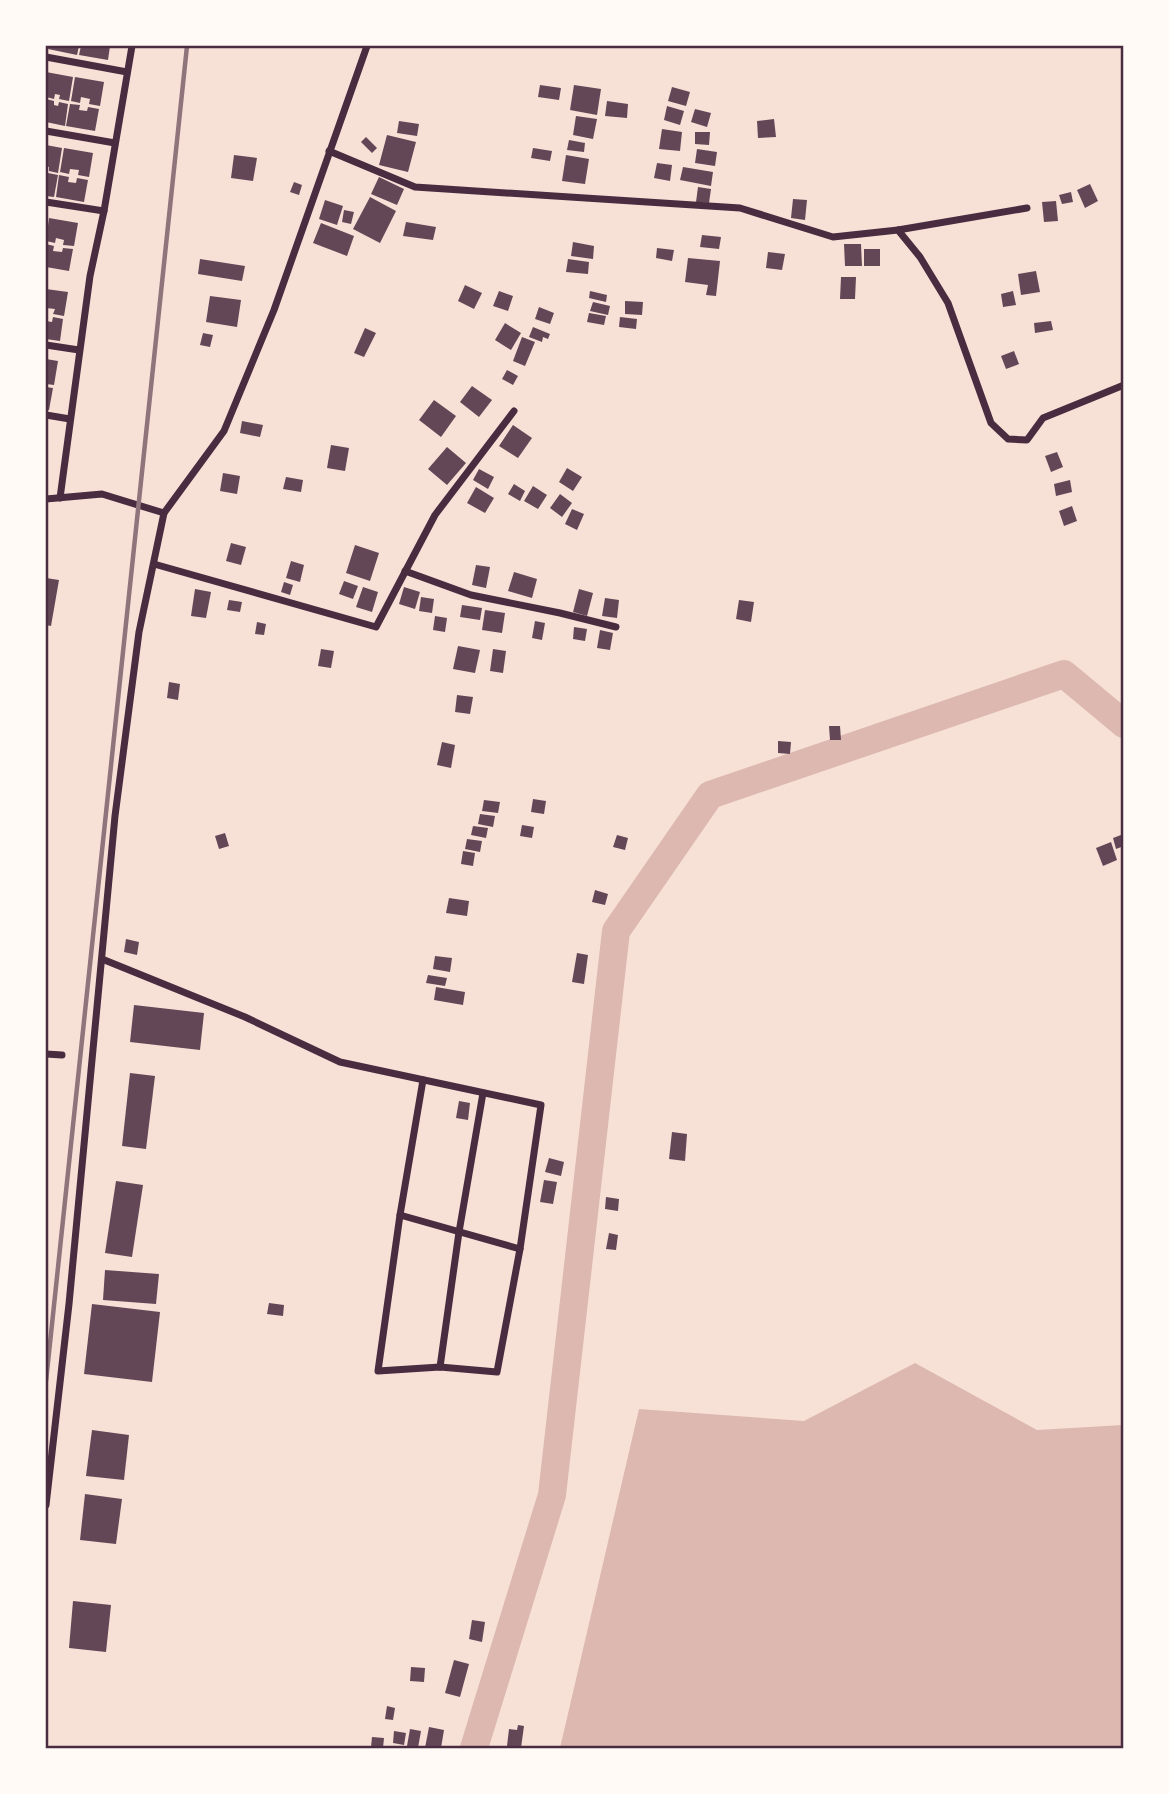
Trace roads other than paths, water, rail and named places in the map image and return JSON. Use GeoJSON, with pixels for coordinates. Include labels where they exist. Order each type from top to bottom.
{"type":"FeatureCollection","features":[{"type":"Feature","properties":{"kind":"street"},"geometry":{"type":"LineString","coordinates":[[60,498],[90,276],[132,46]]}},
{"type":"Feature","properties":{"kind":"street"},"geometry":{"type":"LineString","coordinates":[[46,1505],[69,1304],[115,816],[139,632],[164,513],[224,430],[274,310],[367,46]]}},
{"type":"Feature","properties":{"kind":"street"},"geometry":{"type":"LineString","coordinates":[[46,57],[127,72]]}},
{"type":"Feature","properties":{"kind":"street"},"geometry":{"type":"LineString","coordinates":[[46,131],[115,143]]}},
{"type":"Feature","properties":{"kind":"street"},"geometry":{"type":"LineString","coordinates":[[329,151],[415,187],[740,208],[833,237],[898,230],[1027,208]]}},
{"type":"Feature","properties":{"kind":"street"},"geometry":{"type":"LineString","coordinates":[[46,202],[104,211]]}},
{"type":"Feature","properties":{"kind":"street"},"geometry":{"type":"LineString","coordinates":[[898,230],[920,257],[948,303],[991,424],[1008,439],[1027,440],[1043,418],[1124,386]]}},
{"type":"Feature","properties":{"kind":"street"},"geometry":{"type":"LineString","coordinates":[[46,345],[79,351]]}},
{"type":"Feature","properties":{"kind":"street"},"geometry":{"type":"LineString","coordinates":[[154,564],[376,626],[435,515],[514,411]]}},
{"type":"Feature","properties":{"kind":"street"},"geometry":{"type":"LineString","coordinates":[[46,415],[69,419]]}},
{"type":"Feature","properties":{"kind":"street"},"geometry":{"type":"LineString","coordinates":[[46,499],[102,494],[164,513]]}},
{"type":"Feature","properties":{"kind":"street"},"geometry":{"type":"LineString","coordinates":[[405,571],[471,595],[560,613],[616,628]]}},
{"type":"Feature","properties":{"kind":"street"},"geometry":{"type":"LineString","coordinates":[[102,959],[245,1017],[340,1062],[541,1105],[520,1249],[497,1372],[440,1367],[378,1371],[423,1080]]}},
{"type":"Feature","properties":{"kind":"street"},"geometry":{"type":"LineString","coordinates":[[46,1054],[62,1055]]}},
{"type":"Feature","properties":{"kind":"street"},"geometry":{"type":"LineString","coordinates":[[440,1367],[459,1232],[483,1093]]}},
{"type":"Feature","properties":{"kind":"street"},"geometry":{"type":"LineString","coordinates":[[400,1215],[520,1249]]}},
{"type":"Feature","properties":{"kind":"waterway"},"geometry":{"type":"LineString","coordinates":[[474,1748],[552,1495],[616,931],[710,795],[1064,674],[1124,724]]}},
{"type":"Feature","properties":{"kind":"railway"},"geometry":{"type":"LineString","coordinates":[[46,1381],[187,46]]}}]}
